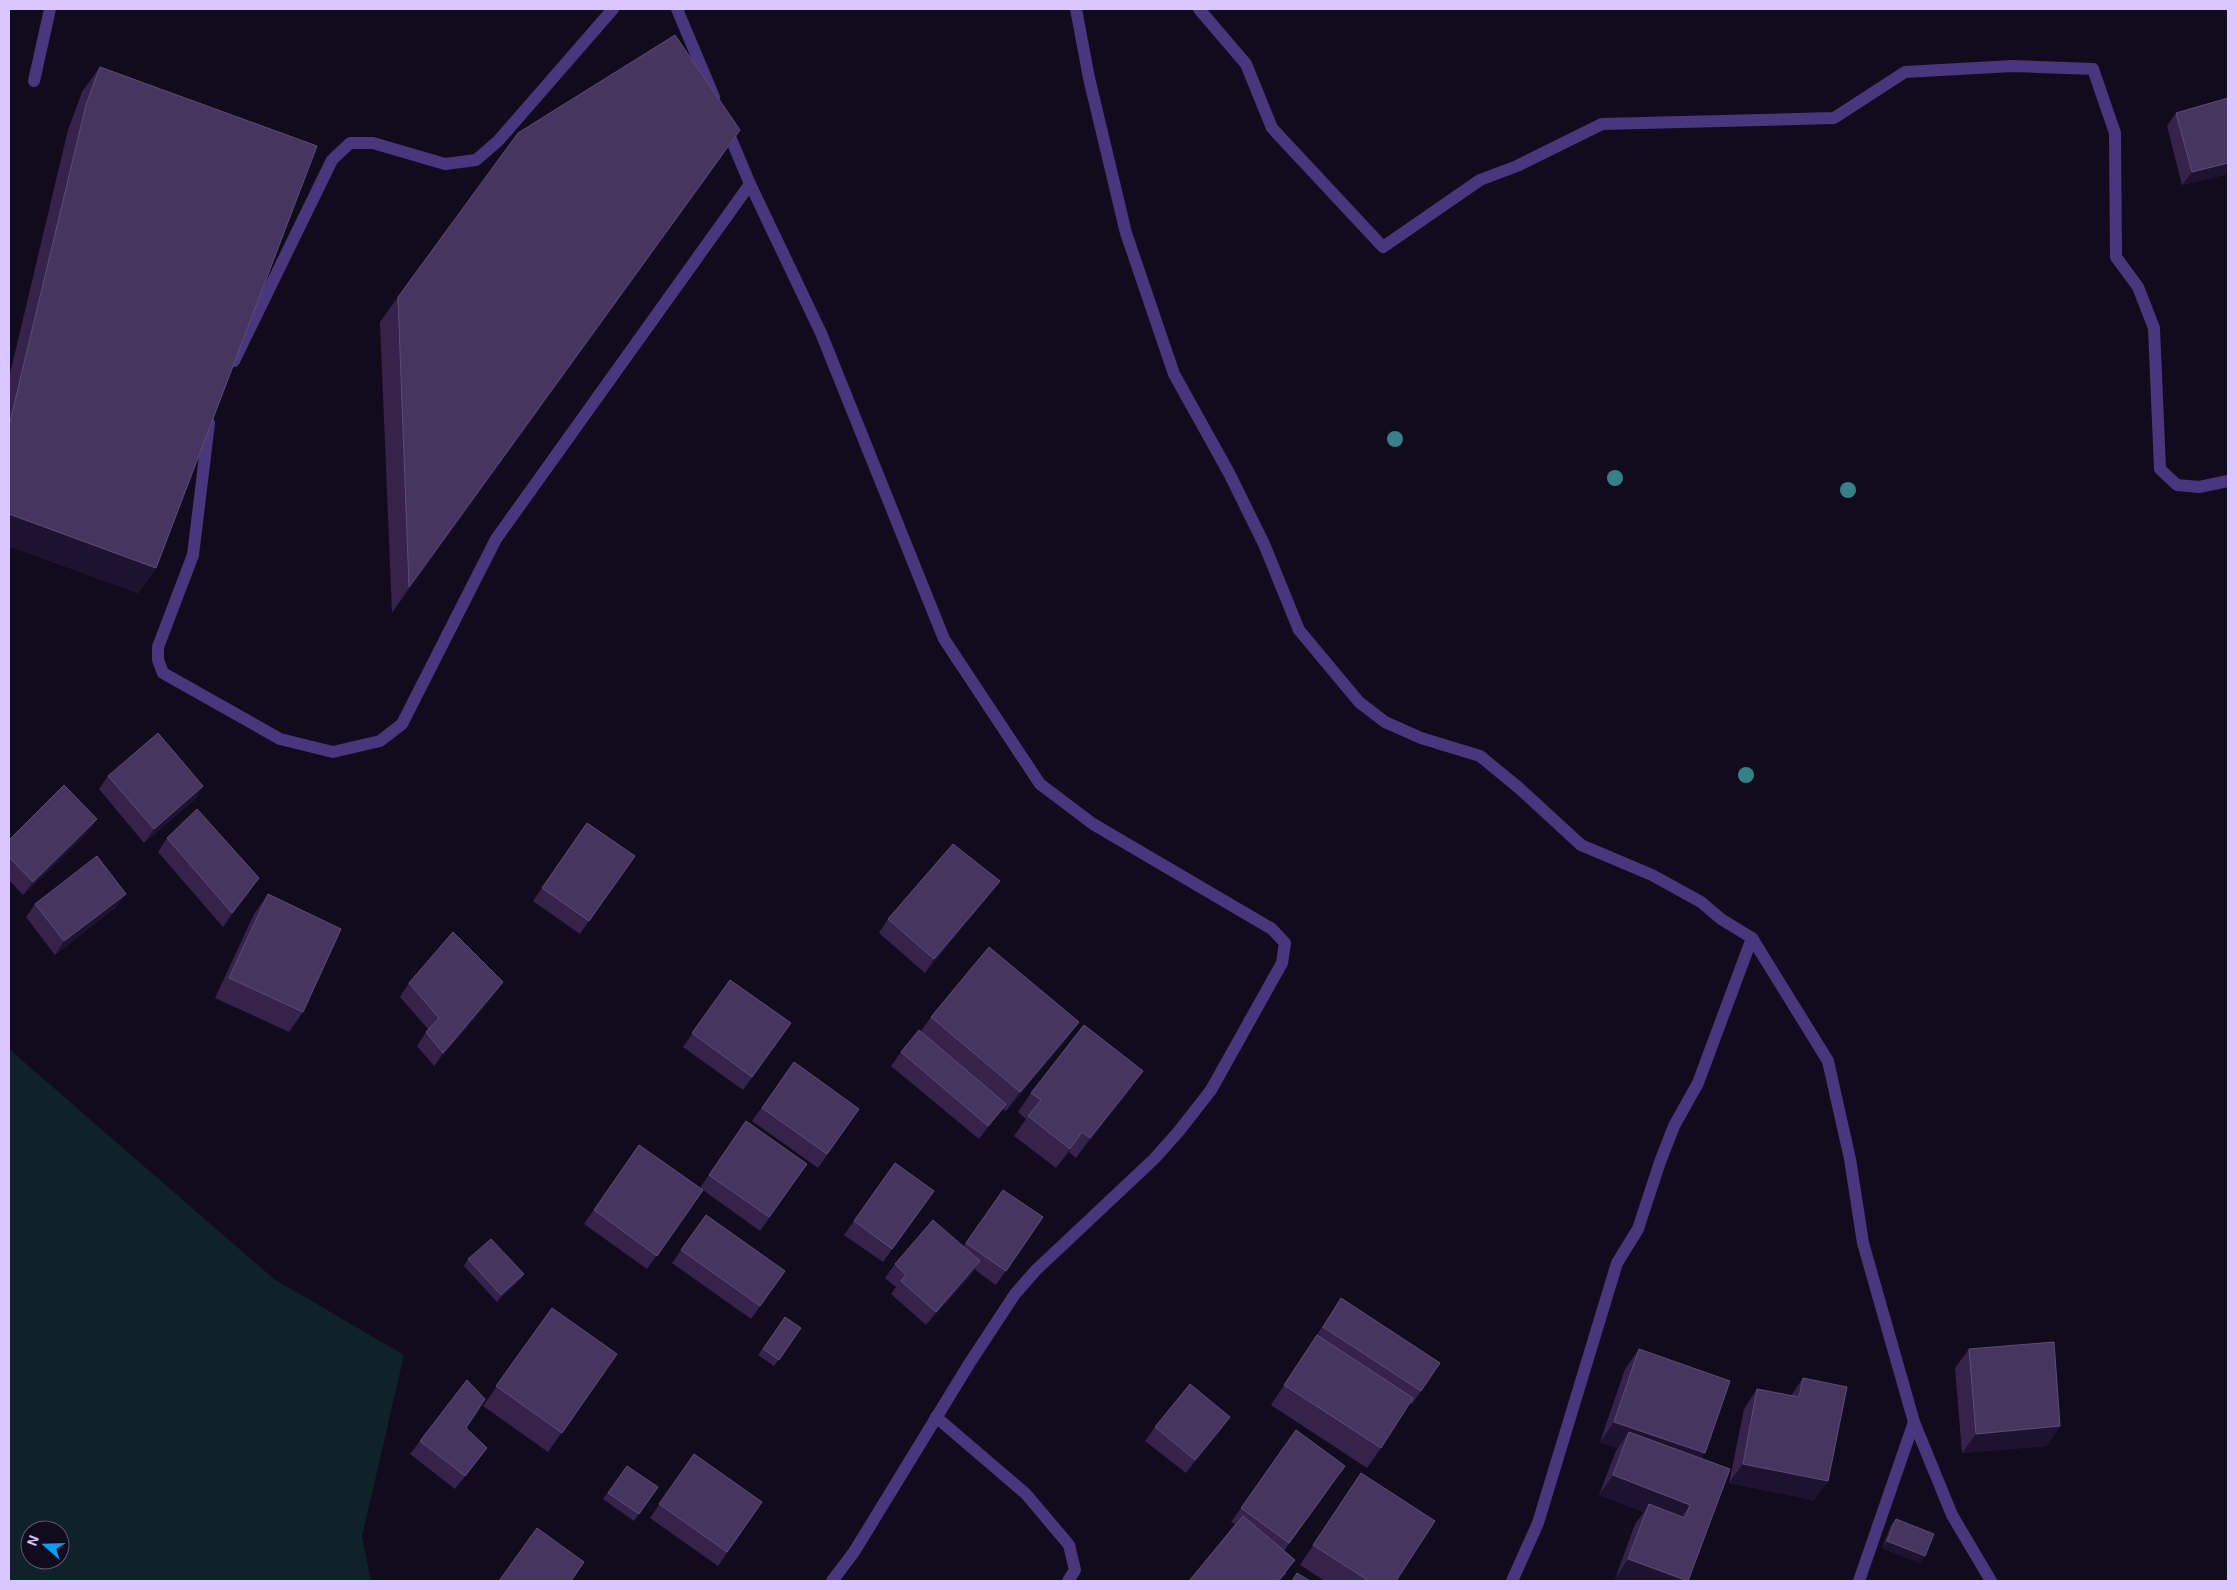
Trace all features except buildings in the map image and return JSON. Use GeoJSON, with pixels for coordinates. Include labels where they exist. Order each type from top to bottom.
{"type":"FeatureCollection","features":[{"type":"Feature","properties":{"kind":"street"},"geometry":{"type":"LineString","coordinates":[[34,81],[50,9]]}},
{"type":"Feature","properties":{"kind":"street"},"geometry":{"type":"LineString","coordinates":[[229,369],[332,160],[350,143],[373,143],[445,164],[476,160],[498,141],[613,9]]}},
{"type":"Feature","properties":{"kind":"street"},"geometry":{"type":"LineString","coordinates":[[677,9],[750,184],[821,333],[944,639],[1040,784],[1093,824],[1272,929],[1285,943],[1282,963],[1211,1090],[1180,1131],[1154,1159],[1036,1270],[1015,1294],[936,1417],[854,1552],[832,1581]]}},
{"type":"Feature","properties":{"kind":"street"},"geometry":{"type":"LineString","coordinates":[[1076,9],[1089,78],[1126,233],[1174,374],[1229,473],[1264,544],[1299,630],[1359,702],[1385,722],[1421,738],[1480,756],[1519,788],[1581,845],[1652,875],[1701,902],[1721,919],[1752,938],[1828,1061],[1850,1159],[1863,1243],[1914,1422],[1952,1515],[1991,1581]]}},
{"type":"Feature","properties":{"kind":"street"},"geometry":{"type":"LineString","coordinates":[[1199,9],[1246,64],[1272,128],[1383,247],[1480,180],[1517,166],[1602,124],[1834,118],[1905,72],[2012,66],[2093,69],[2115,133],[2116,257],[2138,287],[2154,328],[2160,469],[2177,485],[2199,487],[2228,481]]}},
{"type":"Feature","properties":{"kind":"street"},"geometry":{"type":"LineString","coordinates":[[213,411],[207,428],[192,555],[158,647],[158,660],[163,673],[280,739],[333,752],[380,741],[402,724],[496,539],[750,184]]}},
{"type":"Feature","properties":{"kind":"street"},"geometry":{"type":"LineString","coordinates":[[1512,1581],[1538,1523],[1617,1263],[1638,1230],[1674,1126],[1698,1083],[1752,938]]}},
{"type":"Feature","properties":{"kind":"street"},"geometry":{"type":"LineString","coordinates":[[936,1417],[1026,1494],[1070,1545],[1075,1570],[1068,1581]]}},
{"type":"Feature","properties":{"kind":"street"},"geometry":{"type":"LineString","coordinates":[[1859,1581],[1914,1422]]}},
{"type":"Feature","properties":{"kind":"green space"},"geometry":{"type":"Polygon","coordinates":[[[9,1049],[274,1279],[404,1355],[362,1537],[371,1581],[9,1581],[9,1049]]]}}]}
